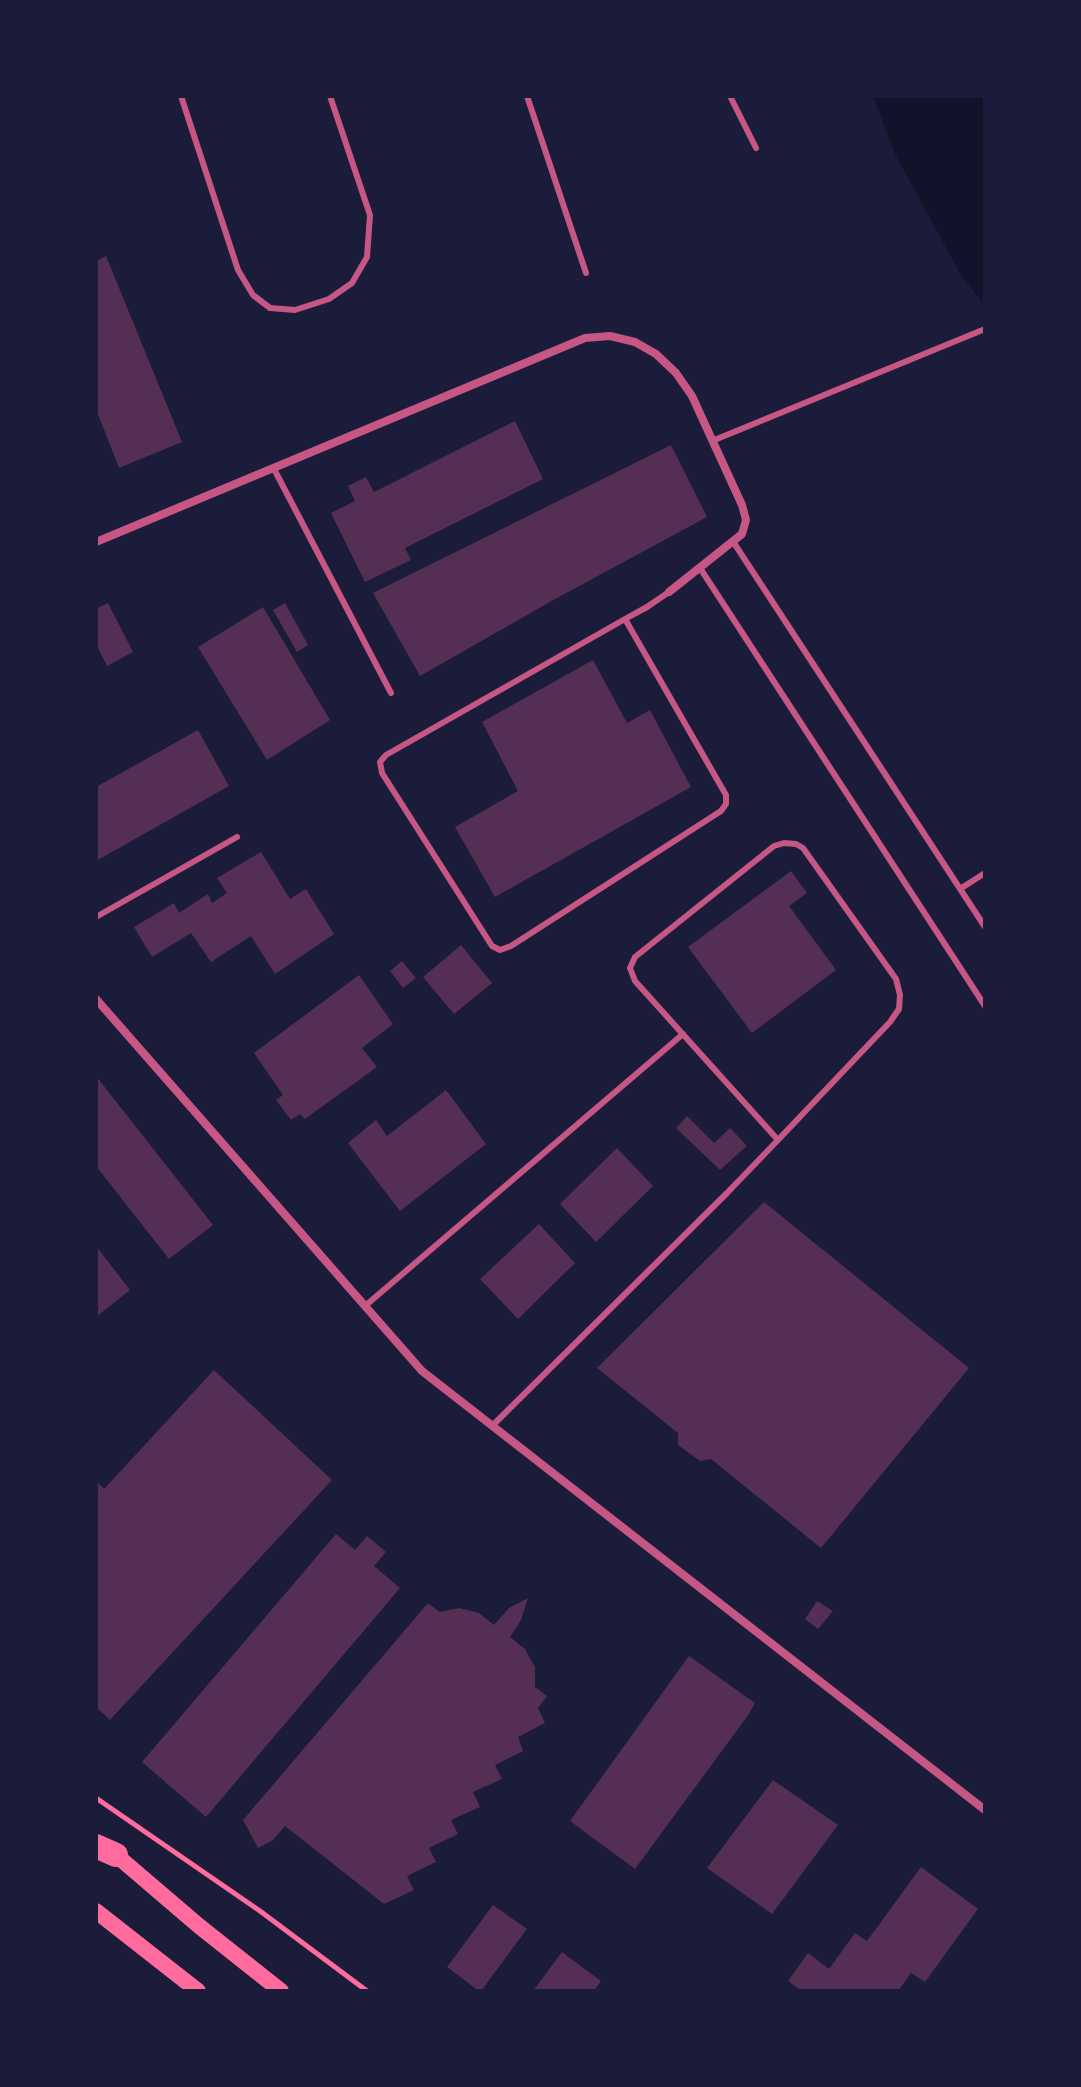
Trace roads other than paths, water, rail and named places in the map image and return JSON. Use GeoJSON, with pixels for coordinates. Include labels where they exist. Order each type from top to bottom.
{"type":"FeatureCollection","features":[{"type":"Feature","properties":{"kind":"main road"},"geometry":{"type":"LineString","coordinates":[[96,1837],[106,1851],[281,1991]]}},
{"type":"Feature","properties":{"kind":"main road"},"geometry":{"type":"LineString","coordinates":[[96,1911],[198,1991]]}},
{"type":"Feature","properties":{"kind":"street"},"geometry":{"type":"LineString","coordinates":[[96,542],[585,338],[610,336],[635,342],[656,354],[676,373],[692,396],[746,520],[742,534],[734,543],[669,592]]}},
{"type":"Feature","properties":{"kind":"street"},"geometry":{"type":"LineString","coordinates":[[96,999],[422,1371],[985,1810]]}},
{"type":"Feature","properties":{"kind":"lane"},"geometry":{"type":"LineString","coordinates":[[181,96],[238,270],[253,295],[270,308],[295,310],[329,299],[352,283],[367,257],[370,215],[330,96]]}},
{"type":"Feature","properties":{"kind":"lane"},"geometry":{"type":"LineString","coordinates":[[527,96],[586,273]]}},
{"type":"Feature","properties":{"kind":"lane"},"geometry":{"type":"LineString","coordinates":[[730,96],[756,148]]}},
{"type":"Feature","properties":{"kind":"lane"},"geometry":{"type":"LineString","coordinates":[[712,441],[985,329]]}},
{"type":"Feature","properties":{"kind":"lane"},"geometry":{"type":"LineString","coordinates":[[274,469],[391,693]]}},
{"type":"Feature","properties":{"kind":"lane"},"geometry":{"type":"LineString","coordinates":[[734,543],[985,927]]}},
{"type":"Feature","properties":{"kind":"lane"},"geometry":{"type":"LineString","coordinates":[[700,568],[985,1006]]}},
{"type":"Feature","properties":{"kind":"lane"},"geometry":{"type":"LineString","coordinates":[[625,619],[726,795],[726,804],[721,811],[669,845],[511,946],[500,950],[492,946],[483,933],[382,773],[380,762],[386,755],[669,592]]}},
{"type":"Feature","properties":{"kind":"lane"},"geometry":{"type":"LineString","coordinates":[[96,917],[237,837]]}},
{"type":"Feature","properties":{"kind":"lane"},"geometry":{"type":"LineString","coordinates":[[492,1426],[727,1193],[778,1140],[890,1022],[899,1009],[896,979],[803,848],[784,843],[774,846],[635,957],[630,968],[635,981],[778,1140]]}},
{"type":"Feature","properties":{"kind":"lane"},"geometry":{"type":"LineString","coordinates":[[960,889],[985,873]]}},
{"type":"Feature","properties":{"kind":"lane"},"geometry":{"type":"LineString","coordinates":[[365,1306],[683,1034]]}}]}
